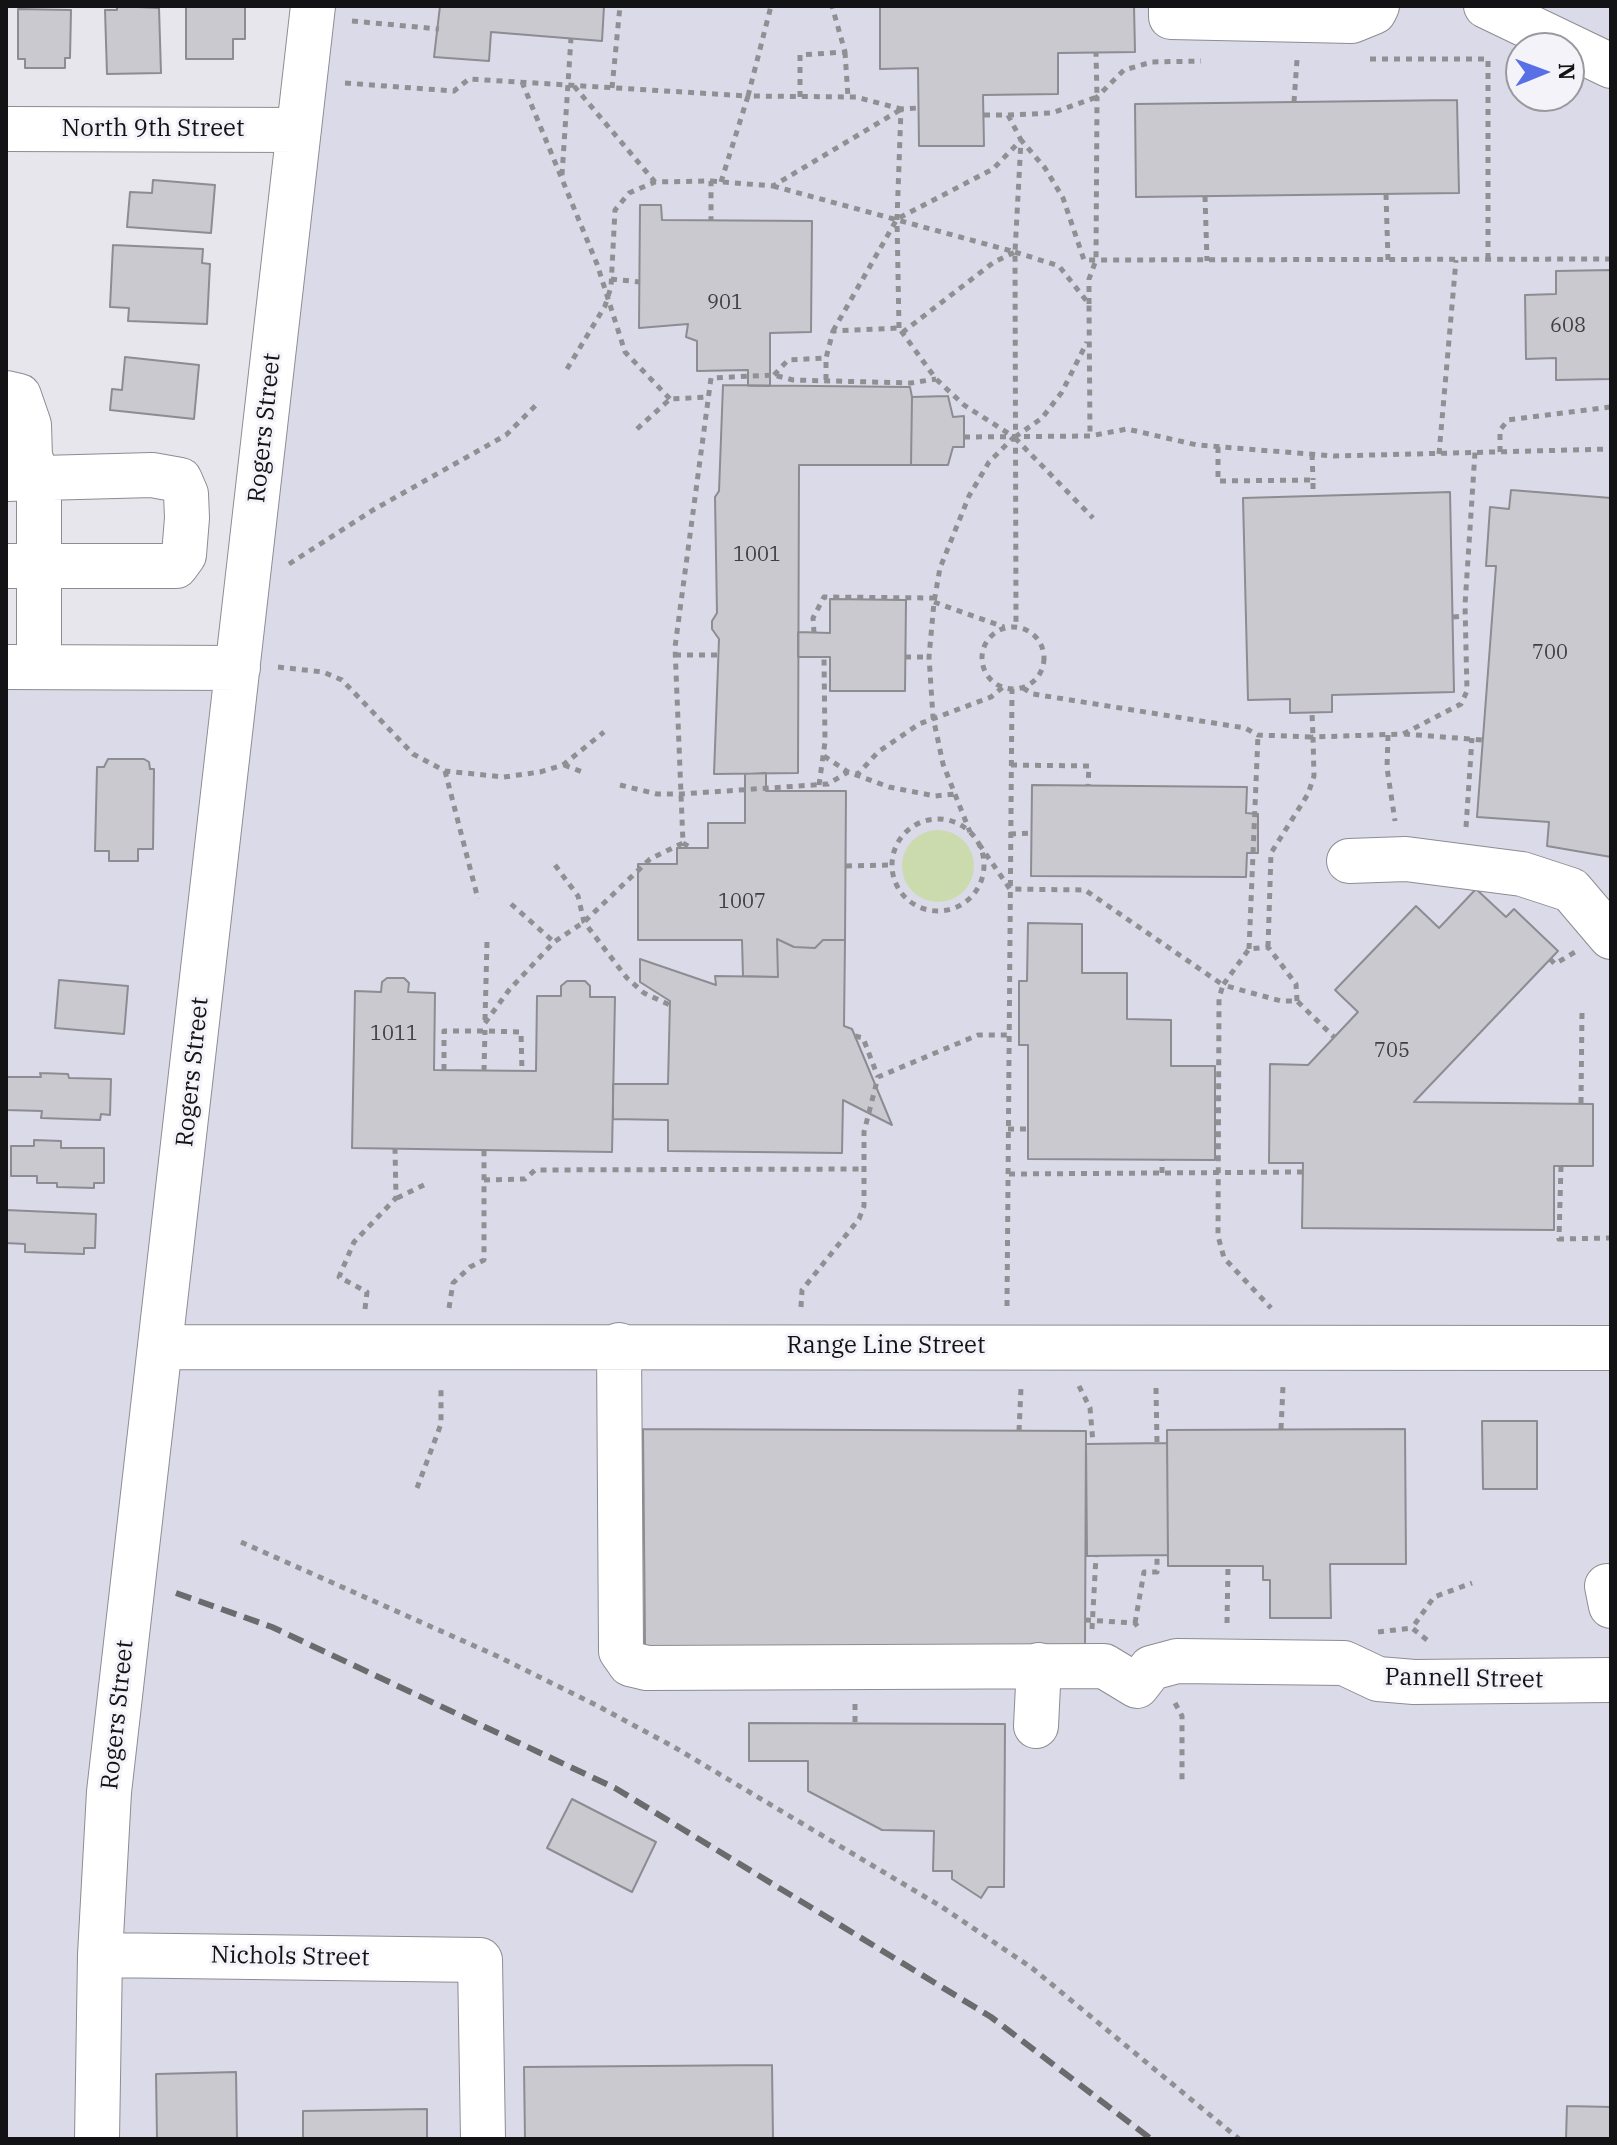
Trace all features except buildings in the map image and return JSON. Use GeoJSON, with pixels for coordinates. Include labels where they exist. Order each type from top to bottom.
{"type":"FeatureCollection","features":[{"type":"Feature","properties":{"kind":"street"},"geometry":{"type":"LineString","coordinates":[[1171,6],[1171,17],[1352,21],[1374,12],[1377,6]]}},
{"type":"Feature","properties":{"kind":"street"},"geometry":{"type":"LineString","coordinates":[[1486,6],[1611,66]]}},
{"type":"Feature","properties":{"kind":"street","name":"Rogers Street"},"geometry":{"type":"LineString","coordinates":[[97,2139],[100,1955],[109,1792],[161,1347],[256,667],[299,130],[328,13]]}},
{"type":"Feature","properties":{"kind":"street","name":"North 9th Street"},"geometry":{"type":"LineString","coordinates":[[6,129],[299,130]]}},
{"type":"Feature","properties":{"kind":"street"},"geometry":{"type":"LineString","coordinates":[[12,394],[29,425],[30,457],[22,479],[23,667],[256,667]]}},
{"type":"Feature","properties":{"kind":"street"},"geometry":{"type":"LineString","coordinates":[[22,479],[152,475],[180,480],[186,494],[187,518],[184,555],[176,566],[23,566]]}},
{"type":"Feature","properties":{"kind":"street"},"geometry":{"type":"LineString","coordinates":[[1349,861],[1406,859],[1464,864],[1522,874],[1571,890],[1611,937]]}},
{"type":"Feature","properties":{"kind":"street"},"geometry":{"type":"LineString","coordinates":[[619,1345],[621,1651],[630,1664],[647,1668],[1039,1665],[1036,1726]]}},
{"type":"Feature","properties":{"kind":"street","name":"Range Line Street"},"geometry":{"type":"LineString","coordinates":[[161,1347],[1611,1348]]}},
{"type":"Feature","properties":{"kind":"street","name":"Pannell Street"},"geometry":{"type":"LineString","coordinates":[[1039,1665],[1104,1666],[1137,1686],[1151,1668],[1177,1661],[1344,1663],[1378,1679],[1414,1682],[1611,1680]]}},
{"type":"Feature","properties":{"kind":"street","name":"Nichols Street"},"geometry":{"type":"LineString","coordinates":[[100,1955],[480,1960],[483,2139]]}},
{"type":"Feature","properties":{"kind":"path"},"geometry":{"type":"LineString","coordinates":[[612,88],[620,6]]}},
{"type":"Feature","properties":{"kind":"path"},"geometry":{"type":"LineString","coordinates":[[721,182],[748,96],[771,6]]}},
{"type":"Feature","properties":{"kind":"path"},"geometry":{"type":"LineString","coordinates":[[832,6],[845,52],[848,97]]}},
{"type":"Feature","properties":{"kind":"path"},"geometry":{"type":"LineString","coordinates":[[328,13],[439,29]]}},
{"type":"Feature","properties":{"kind":"path"},"geometry":{"type":"LineString","coordinates":[[562,180],[571,38]]}},
{"type":"Feature","properties":{"kind":"path"},"geometry":{"type":"LineString","coordinates":[[800,97],[800,55],[845,52]]}},
{"type":"Feature","properties":{"kind":"path"},"geometry":{"type":"LineString","coordinates":[[1090,436],[1089,279],[1096,260],[1096,52]]}},
{"type":"Feature","properties":{"kind":"path"},"geometry":{"type":"LineString","coordinates":[[1282,60],[1313,59]]}},
{"type":"Feature","properties":{"kind":"path"},"geometry":{"type":"LineString","coordinates":[[1361,59],[1488,59],[1488,260]]}},
{"type":"Feature","properties":{"kind":"path"},"geometry":{"type":"LineString","coordinates":[[984,115],[1052,113],[1097,97],[1124,70],[1152,62],[1210,61]]}},
{"type":"Feature","properties":{"kind":"path"},"geometry":{"type":"LineString","coordinates":[[336,83],[454,91],[469,79],[748,96],[848,97],[901,109],[918,108]]}},
{"type":"Feature","properties":{"kind":"path"},"geometry":{"type":"LineString","coordinates":[[522,82],[608,298],[625,352],[670,399]]}},
{"type":"Feature","properties":{"kind":"path"},"geometry":{"type":"LineString","coordinates":[[574,86],[655,182]]}},
{"type":"Feature","properties":{"kind":"path"},"geometry":{"type":"LineString","coordinates":[[773,186],[901,109]]}},
{"type":"Feature","properties":{"kind":"path"},"geometry":{"type":"LineString","coordinates":[[901,109],[897,219],[901,330],[936,379],[964,405],[1014,437],[1093,518]]}},
{"type":"Feature","properties":{"kind":"path"},"geometry":{"type":"LineString","coordinates":[[1008,115],[1021,140],[1045,168],[1063,198],[1084,260],[1611,259]]}},
{"type":"Feature","properties":{"kind":"path"},"geometry":{"type":"LineString","coordinates":[[826,380],[826,358],[833,331],[897,219],[993,169],[1021,140]]}},
{"type":"Feature","properties":{"kind":"path"},"geometry":{"type":"LineString","coordinates":[[1016,626],[1015,252],[1021,140]]}},
{"type":"Feature","properties":{"kind":"path"},"geometry":{"type":"LineString","coordinates":[[711,181],[711,220]]}},
{"type":"Feature","properties":{"kind":"path"},"geometry":{"type":"LineString","coordinates":[[567,369],[608,298],[615,210],[629,193],[655,182],[711,181],[773,186],[1015,252],[1059,266],[1089,304]]}},
{"type":"Feature","properties":{"kind":"path"},"geometry":{"type":"LineString","coordinates":[[1386,194],[1388,260]]}},
{"type":"Feature","properties":{"kind":"path"},"geometry":{"type":"LineString","coordinates":[[1205,196],[1207,261]]}},
{"type":"Feature","properties":{"kind":"path"},"geometry":{"type":"LineString","coordinates":[[833,331],[901,330],[994,262],[1015,252]]}},
{"type":"Feature","properties":{"kind":"path"},"geometry":{"type":"LineString","coordinates":[[1439,454],[1456,260]]}},
{"type":"Feature","properties":{"kind":"path"},"geometry":{"type":"LineString","coordinates":[[611,279],[640,282]]}},
{"type":"Feature","properties":{"kind":"path"},"geometry":{"type":"LineString","coordinates":[[1010,889],[970,832],[943,764],[933,717],[929,657],[934,600],[954,527],[989,462],[1014,437],[1042,418],[1062,392],[1090,336]]}},
{"type":"Feature","properties":{"kind":"path"},"geometry":{"type":"LineString","coordinates":[[774,375],[788,360],[826,358]]}},
{"type":"Feature","properties":{"kind":"path"},"geometry":{"type":"LineString","coordinates":[[683,843],[675,655],[711,378],[774,375],[793,380],[911,383],[936,379]]}},
{"type":"Feature","properties":{"kind":"path"},"geometry":{"type":"LineString","coordinates":[[637,429],[670,399],[708,397]]}},
{"type":"Feature","properties":{"kind":"path"},"geometry":{"type":"LineString","coordinates":[[284,565],[297,561],[373,510],[506,435],[539,402]]}},
{"type":"Feature","properties":{"kind":"path"},"geometry":{"type":"LineString","coordinates":[[1500,452],[1500,430],[1508,420],[1611,407]]}},
{"type":"Feature","properties":{"kind":"path"},"geometry":{"type":"LineString","coordinates":[[964,437],[1090,436],[1127,429],[1218,447],[1312,454],[1611,449]]}},
{"type":"Feature","properties":{"kind":"path"},"geometry":{"type":"LineString","coordinates":[[1218,447],[1218,481],[1313,480]]}},
{"type":"Feature","properties":{"kind":"path"},"geometry":{"type":"LineString","coordinates":[[1403,734],[1461,704],[1467,691],[1465,616],[1475,452]]}},
{"type":"Feature","properties":{"kind":"path"},"geometry":{"type":"LineString","coordinates":[[1312,454],[1313,496]]}},
{"type":"Feature","properties":{"kind":"path"},"geometry":{"type":"LineString","coordinates":[[814,633],[813,618],[824,597],[934,600],[1005,628]]}},
{"type":"Feature","properties":{"kind":"path"},"geometry":{"type":"LineString","coordinates":[[1453,617],[1465,616]]}},
{"type":"Feature","properties":{"kind":"path"},"geometry":{"type":"LineString","coordinates":[[1016,626],[1035,635],[1044,654],[1040,675],[1023,688],[1003,687],[987,675],[982,657],[988,638],[1005,628],[1016,626]]}},
{"type":"Feature","properties":{"kind":"path"},"geometry":{"type":"LineString","coordinates":[[675,655],[719,655]]}},
{"type":"Feature","properties":{"kind":"path"},"geometry":{"type":"LineString","coordinates":[[819,785],[824,756],[824,657]]}},
{"type":"Feature","properties":{"kind":"path"},"geometry":{"type":"LineString","coordinates":[[905,657],[929,657]]}},
{"type":"Feature","properties":{"kind":"path"},"geometry":{"type":"LineString","coordinates":[[256,667],[323,672],[342,680],[413,754],[445,771],[504,777],[563,765],[604,732]]}},
{"type":"Feature","properties":{"kind":"path"},"geometry":{"type":"LineString","coordinates":[[858,774],[878,752],[933,717],[991,697],[1003,687]]}},
{"type":"Feature","properties":{"kind":"path"},"geometry":{"type":"LineString","coordinates":[[1023,688],[1033,694],[1245,728],[1258,735],[1403,734],[1483,740]]}},
{"type":"Feature","properties":{"kind":"path"},"geometry":{"type":"LineString","coordinates":[[1007,1306],[1012,689]]}},
{"type":"Feature","properties":{"kind":"path"},"geometry":{"type":"LineString","coordinates":[[1312,713],[1314,776],[1308,794],[1271,853],[1268,870],[1268,947],[1296,984],[1297,1001],[1334,1037]]}},
{"type":"Feature","properties":{"kind":"path"},"geometry":{"type":"LineString","coordinates":[[1258,735],[1249,949],[1223,985],[1219,998],[1221,1173],[1218,1236],[1224,1258],[1270,1308],[1283,1308]]}},
{"type":"Feature","properties":{"kind":"path"},"geometry":{"type":"LineString","coordinates":[[1388,735],[1387,768],[1392,806],[1406,859]]}},
{"type":"Feature","properties":{"kind":"path"},"geometry":{"type":"LineString","coordinates":[[1464,864],[1472,738]]}},
{"type":"Feature","properties":{"kind":"path"},"geometry":{"type":"LineString","coordinates":[[824,756],[848,772],[907,792],[955,794]]}},
{"type":"Feature","properties":{"kind":"path"},"geometry":{"type":"LineString","coordinates":[[563,765],[585,773]]}},
{"type":"Feature","properties":{"kind":"path"},"geometry":{"type":"LineString","coordinates":[[1011,765],[1089,766],[1088,786]]}},
{"type":"Feature","properties":{"kind":"path"},"geometry":{"type":"LineString","coordinates":[[445,771],[478,899]]}},
{"type":"Feature","properties":{"kind":"path"},"geometry":{"type":"LineString","coordinates":[[620,785],[657,794],[681,794],[819,785],[838,780],[848,772]]}},
{"type":"Feature","properties":{"kind":"path"},"geometry":{"type":"LineString","coordinates":[[970,832],[942,819],[913,826],[894,850],[891,865],[893,880],[912,904],[926,911],[956,908],[978,889],[984,858],[979,844]]}},
{"type":"Feature","properties":{"kind":"path"},"geometry":{"type":"LineString","coordinates":[[1010,834],[1031,833]]}},
{"type":"Feature","properties":{"kind":"path"},"geometry":{"type":"LineString","coordinates":[[683,843],[691,848]]}},
{"type":"Feature","properties":{"kind":"path"},"geometry":{"type":"LineString","coordinates":[[485,1023],[509,990],[554,942],[584,922],[650,859],[683,843]]}},
{"type":"Feature","properties":{"kind":"path"},"geometry":{"type":"LineString","coordinates":[[555,865],[578,896],[584,922],[627,978],[644,993],[670,1005]]}},
{"type":"Feature","properties":{"kind":"path"},"geometry":{"type":"LineString","coordinates":[[846,866],[891,865]]}},
{"type":"Feature","properties":{"kind":"path"},"geometry":{"type":"LineString","coordinates":[[1010,889],[1085,890],[1223,985],[1281,1001],[1297,1001]]}},
{"type":"Feature","properties":{"kind":"path"},"geometry":{"type":"LineString","coordinates":[[511,904],[554,942]]}},
{"type":"Feature","properties":{"kind":"path"},"geometry":{"type":"LineString","coordinates":[[484,1071],[487,941]]}},
{"type":"Feature","properties":{"kind":"path"},"geometry":{"type":"LineString","coordinates":[[1249,949],[1268,947]]}},
{"type":"Feature","properties":{"kind":"path"},"geometry":{"type":"LineString","coordinates":[[1581,1103],[1582,1013]]}},
{"type":"Feature","properties":{"kind":"path"},"geometry":{"type":"LineString","coordinates":[[444,1070],[444,1031],[485,1031],[521,1032],[522,1071]]}},
{"type":"Feature","properties":{"kind":"path"},"geometry":{"type":"LineString","coordinates":[[878,1077],[978,1035],[1009,1035]]}},
{"type":"Feature","properties":{"kind":"path"},"geometry":{"type":"LineString","coordinates":[[795,1346],[802,1290],[859,1219],[864,1206],[864,1132],[878,1077],[863,1038],[855,1036]]}},
{"type":"Feature","properties":{"kind":"path"},"geometry":{"type":"LineString","coordinates":[[1008,1129],[1029,1129]]}},
{"type":"Feature","properties":{"kind":"path"},"geometry":{"type":"LineString","coordinates":[[395,1148],[396,1198]]}},
{"type":"Feature","properties":{"kind":"path"},"geometry":{"type":"LineString","coordinates":[[417,1488],[441,1424],[441,1379],[447,1346],[449,1295],[453,1283],[470,1267],[484,1260],[484,1150]]}},
{"type":"Feature","properties":{"kind":"path"},"geometry":{"type":"LineString","coordinates":[[1162,1160],[1162,1173]]}},
{"type":"Feature","properties":{"kind":"path"},"geometry":{"type":"LineString","coordinates":[[1561,1166],[1559,1239],[1611,1238]]}},
{"type":"Feature","properties":{"kind":"path"},"geometry":{"type":"LineString","coordinates":[[484,1180],[525,1179],[535,1170],[864,1169]]}},
{"type":"Feature","properties":{"kind":"path"},"geometry":{"type":"LineString","coordinates":[[1009,1174],[1303,1172]]}},
{"type":"Feature","properties":{"kind":"path"},"geometry":{"type":"LineString","coordinates":[[364,1310],[367,1292],[339,1277],[354,1242],[396,1198],[428,1183]]}},
{"type":"Feature","properties":{"kind":"path"},"geometry":{"type":"LineString","coordinates":[[1156,1376],[1157,1443]]}},
{"type":"Feature","properties":{"kind":"path"},"geometry":{"type":"LineString","coordinates":[[1070,1377],[1080,1387],[1090,1408],[1093,1443]]}},
{"type":"Feature","properties":{"kind":"path"},"geometry":{"type":"LineString","coordinates":[[1281,1429],[1283,1377]]}},
{"type":"Feature","properties":{"kind":"path"},"geometry":{"type":"LineString","coordinates":[[241,1542],[497,1656],[596,1705],[674,1747],[942,1907],[1032,1968],[1239,2139]]}},
{"type":"Feature","properties":{"kind":"path"},"geometry":{"type":"LineString","coordinates":[[1135,1623],[1144,1572],[1157,1572],[1157,1555]]}},
{"type":"Feature","properties":{"kind":"path"},"geometry":{"type":"LineString","coordinates":[[1092,1635],[1096,1556]]}},
{"type":"Feature","properties":{"kind":"path"},"geometry":{"type":"LineString","coordinates":[[1227,1632],[1228,1566]]}},
{"type":"Feature","properties":{"kind":"shaded area"},"geometry":{"type":"Polygon","coordinates":[[[313,6],[1611,6],[1611,2139],[6,2139],[6,667],[238,668],[313,6]]]}},
{"type":"Feature","properties":{"kind":"green space"},"geometry":{"type":"Polygon","coordinates":[[[945,830],[964,840],[972,852],[972,880],[964,892],[952,900],[931,902],[912,892],[904,880],[902,859],[912,840],[924,832],[945,830]]]}},
{"type":"Feature","properties":{"kind":"railway"},"geometry":{"type":"LineString","coordinates":[[176,1593],[272,1627],[615,1788],[991,2017],[1151,2139]]}}]}
